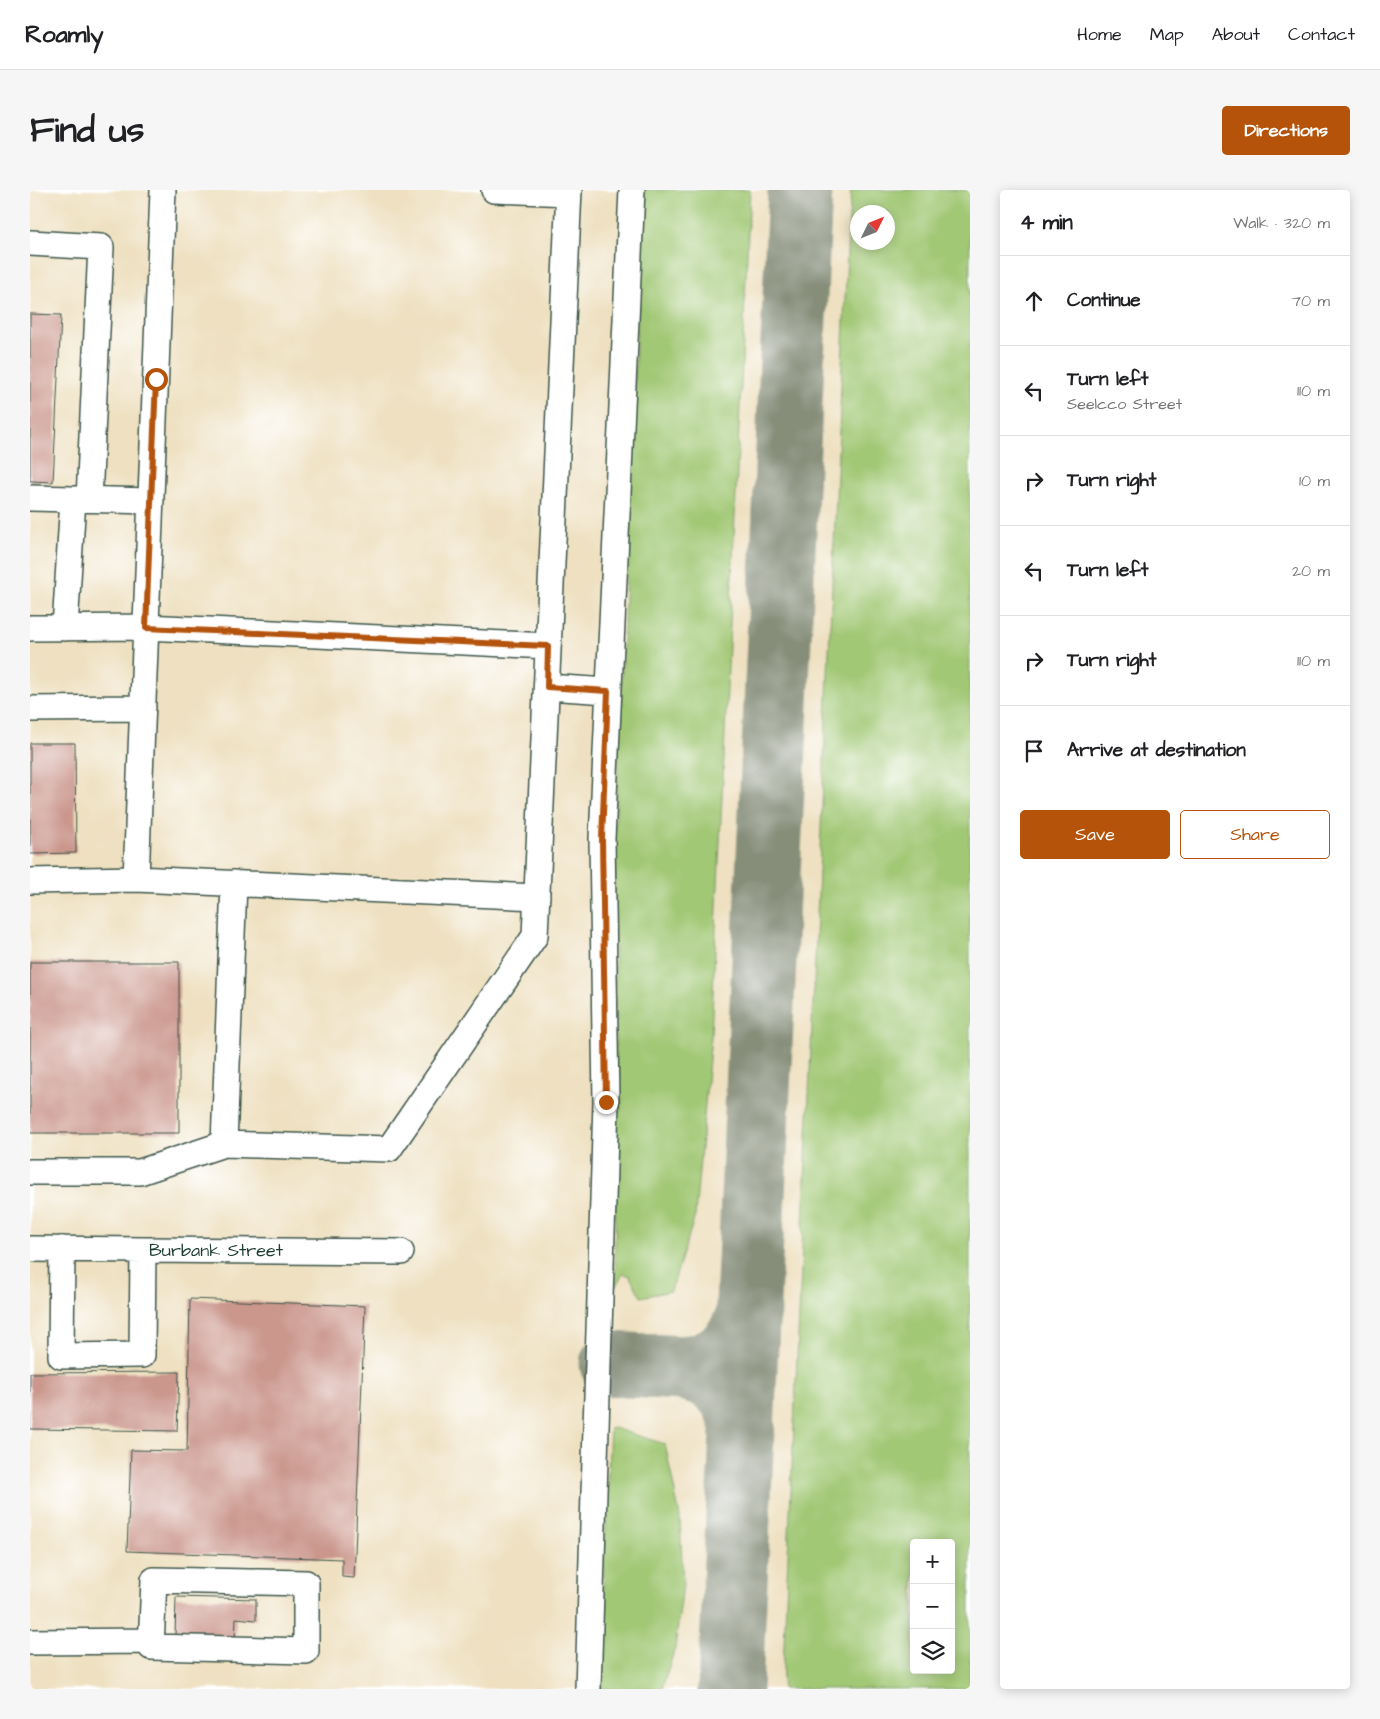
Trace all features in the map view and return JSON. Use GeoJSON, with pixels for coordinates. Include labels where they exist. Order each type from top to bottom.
{"type":"FeatureCollection","features":[{"type":"Feature","properties":{"kind":"street"},"geometry":{"type":"LineString","coordinates":[[136,879],[163,190]]}},
{"type":"Feature","properties":{"kind":"street"},"geometry":{"type":"LineString","coordinates":[[30,1172],[140,1172],[224,1144],[389,1149],[535,936],[569,192],[494,190]]}},
{"type":"Feature","properties":{"kind":"street"},"geometry":{"type":"LineString","coordinates":[[588,1689],[606,1102],[602,839],[632,190]]}},
{"type":"Feature","properties":{"kind":"street"},"geometry":{"type":"LineString","coordinates":[[30,243],[101,247],[81,499],[65,628]]}},
{"type":"Feature","properties":{"kind":"street"},"geometry":{"type":"LineString","coordinates":[[30,498],[151,501]]}},
{"type":"Feature","properties":{"kind":"street"},"geometry":{"type":"LineString","coordinates":[[30,628],[146,628],[548,646]]}},
{"type":"Feature","properties":{"kind":"street"},"geometry":{"type":"LineString","coordinates":[[547,687],[608,691]]}},
{"type":"Feature","properties":{"kind":"street"},"geometry":{"type":"LineString","coordinates":[[30,709],[143,708]]}},
{"type":"Feature","properties":{"kind":"street"},"geometry":{"type":"LineString","coordinates":[[30,882],[136,879],[537,897]]}},
{"type":"Feature","properties":{"kind":"street"},"geometry":{"type":"LineString","coordinates":[[224,1144],[234,883]]}},
{"type":"Feature","properties":{"kind":"street","name":"Burbank Street"},"geometry":{"type":"LineString","coordinates":[[30,1249],[401,1252]]}},
{"type":"Feature","properties":{"kind":"street"},"geometry":{"type":"LineString","coordinates":[[62,1249],[61,1356],[142,1355],[143,1250]]}},
{"type":"Feature","properties":{"kind":"street"},"geometry":{"type":"LineString","coordinates":[[30,1642],[142,1640],[151,1648],[306,1651],[306,1584],[154,1580],[142,1640]]}},
{"type":"Feature","properties":{"kind":"green space"},"geometry":{"type":"Polygon","coordinates":[[[643,190],[750,190],[711,1037],[695,1216],[671,1291],[641,1297],[629,1275],[623,1274],[615,1287],[614,850],[643,190]]]}},
{"type":"Feature","properties":{"kind":"green space"},"geometry":{"type":"Polygon","coordinates":[[[851,190],[970,190],[970,1689],[782,1689],[848,232],[851,190]]]}},
{"type":"Feature","properties":{"kind":"green space"},"geometry":{"type":"Polygon","coordinates":[[[610,1427],[665,1444],[680,1517],[683,1584],[675,1648],[662,1689],[599,1689],[610,1427]]]}},
{"type":"Feature","properties":{"kind":"building"},"geometry":{"type":"Polygon","coordinates":[[[30,314],[61,315],[53,482],[30,481],[30,314]]]}},
{"type":"Feature","properties":{"kind":"building"},"geometry":{"type":"Polygon","coordinates":[[[30,743],[75,743],[76,853],[30,854],[30,743]]]}},
{"type":"Feature","properties":{"kind":"building"},"geometry":{"type":"Polygon","coordinates":[[[30,962],[179,962],[179,1133],[30,1133],[30,962]]]}},
{"type":"Feature","properties":{"kind":"building"},"geometry":{"type":"Polygon","coordinates":[[[190,1299],[365,1306],[354,1578],[342,1577],[342,1559],[127,1551],[131,1450],[187,1451],[190,1299]]]}},
{"type":"Feature","properties":{"kind":"building"},"geometry":{"type":"Polygon","coordinates":[[[179,1372],[177,1431],[30,1429],[30,1373],[179,1372]]]}},
{"type":"Feature","properties":{"kind":"building"},"geometry":{"type":"Polygon","coordinates":[[[176,1597],[256,1599],[256,1620],[236,1618],[235,1639],[175,1637],[176,1597]]]}},
{"type":"Feature","properties":{"kind":"taxiway"},"geometry":{"type":"LineString","coordinates":[[730,1689],[800,190]]}},
{"type":"Feature","properties":{"kind":"taxiway"},"geometry":{"type":"LineString","coordinates":[[743,1426],[735,1403],[722,1386],[705,1375],[682,1368],[706,1363],[726,1352],[740,1334],[749,1311]]}},
{"type":"Feature","properties":{"kind":"taxiway"},"geometry":{"type":"LineString","coordinates":[[612,1364],[682,1368]]}},
{"type":"Feature","properties":{"kind":"route"},"geometry":{"type":"LineString","coordinates":[[156,379],[146,628],[548,646],[547,687],[608,691],[602,839],[606,1102]]}}]}
